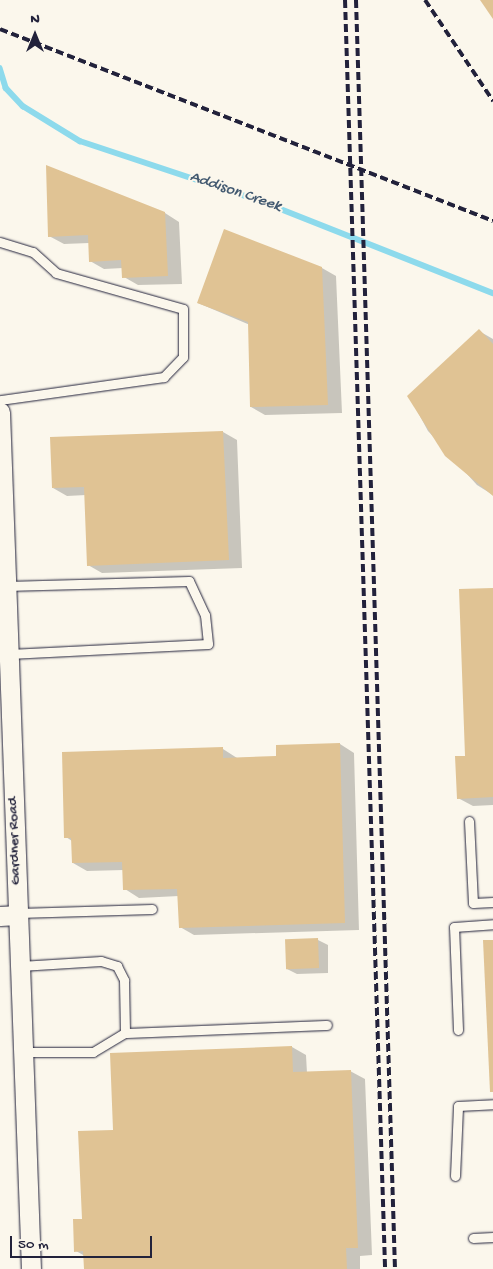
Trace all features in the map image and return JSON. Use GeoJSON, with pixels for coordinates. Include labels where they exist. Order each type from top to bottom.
{"type":"FeatureCollection","features":[{"type":"Feature","properties":{"kind":"street","name":"Gardner Road"},"geometry":{"type":"LineString","coordinates":[[0,412],[9,654],[12,915],[20,966],[30,1269]]}},
{"type":"Feature","properties":{"kind":"lane"},"geometry":{"type":"LineString","coordinates":[[0,242],[33,252],[56,273],[184,310],[183,357],[164,377],[0,400]]}},
{"type":"Feature","properties":{"kind":"lane"},"geometry":{"type":"LineString","coordinates":[[6,586],[189,581],[205,615],[208,644],[9,654]]}},
{"type":"Feature","properties":{"kind":"lane"},"geometry":{"type":"LineString","coordinates":[[469,821],[473,903],[493,902]]}},
{"type":"Feature","properties":{"kind":"lane"},"geometry":{"type":"LineString","coordinates":[[12,915],[152,909]]}},
{"type":"Feature","properties":{"kind":"lane"},"geometry":{"type":"LineString","coordinates":[[458,1030],[454,927],[493,924]]}},
{"type":"Feature","properties":{"kind":"lane"},"geometry":{"type":"LineString","coordinates":[[20,966],[101,962],[117,966],[124,980],[126,1033]]}},
{"type":"Feature","properties":{"kind":"lane"},"geometry":{"type":"LineString","coordinates":[[23,1052],[93,1052],[126,1033],[327,1024]]}},
{"type":"Feature","properties":{"kind":"lane"},"geometry":{"type":"LineString","coordinates":[[455,1176],[458,1106],[493,1104]]}},
{"type":"Feature","properties":{"kind":"lane"},"geometry":{"type":"LineString","coordinates":[[473,1238],[493,1237]]}},
{"type":"Feature","properties":{"kind":"building"},"geometry":{"type":"Polygon","coordinates":[[[480,0],[493,0],[493,19],[480,0]]]}},
{"type":"Feature","properties":{"kind":"building"},"geometry":{"type":"Polygon","coordinates":[[[46,165],[165,212],[168,276],[122,278],[121,260],[89,262],[88,235],[48,237],[46,165]]]}},
{"type":"Feature","properties":{"kind":"building"},"geometry":{"type":"Polygon","coordinates":[[[224,229],[322,267],[328,405],[250,407],[248,322],[197,303],[224,229]]]}},
{"type":"Feature","properties":{"kind":"building"},"geometry":{"type":"Polygon","coordinates":[[[479,329],[493,344],[493,496],[445,456],[407,396],[479,329]]]}},
{"type":"Feature","properties":{"kind":"building"},"geometry":{"type":"Polygon","coordinates":[[[223,431],[229,560],[87,566],[84,487],[52,488],[50,437],[223,431]]]}},
{"type":"Feature","properties":{"kind":"building"},"geometry":{"type":"Polygon","coordinates":[[[493,588],[493,797],[457,799],[455,756],[465,756],[459,589],[493,588]]]}},
{"type":"Feature","properties":{"kind":"building"},"geometry":{"type":"Polygon","coordinates":[[[340,743],[345,923],[179,928],[177,889],[123,890],[122,862],[72,863],[71,838],[64,838],[62,752],[223,747],[223,758],[276,756],[276,745],[340,743]]]}},
{"type":"Feature","properties":{"kind":"building"},"geometry":{"type":"Polygon","coordinates":[[[318,938],[319,968],[286,969],[285,939],[318,938]]]}},
{"type":"Feature","properties":{"kind":"building"},"geometry":{"type":"Polygon","coordinates":[[[483,940],[493,940],[493,1092],[490,1092],[483,940]]]}},
{"type":"Feature","properties":{"kind":"building"},"geometry":{"type":"Polygon","coordinates":[[[292,1046],[293,1072],[351,1070],[358,1248],[346,1248],[347,1269],[84,1269],[83,1251],[74,1252],[73,1219],[82,1219],[78,1131],[113,1130],[110,1053],[292,1046]]]}},
{"type":"Feature","properties":{"kind":"waterway","name":"Addison Creek"},"geometry":{"type":"LineString","coordinates":[[0,68],[6,88],[23,106],[80,141],[263,202],[493,293]]}},
{"type":"Feature","properties":{"kind":"railway"},"geometry":{"type":"LineString","coordinates":[[345,0],[385,1269]]}},
{"type":"Feature","properties":{"kind":"railway"},"geometry":{"type":"LineString","coordinates":[[356,0],[395,1269]]}},
{"type":"Feature","properties":{"kind":"railway"},"geometry":{"type":"LineString","coordinates":[[425,0],[493,101]]}},
{"type":"Feature","properties":{"kind":"railway"},"geometry":{"type":"LineString","coordinates":[[0,29],[493,221]]}}]}
